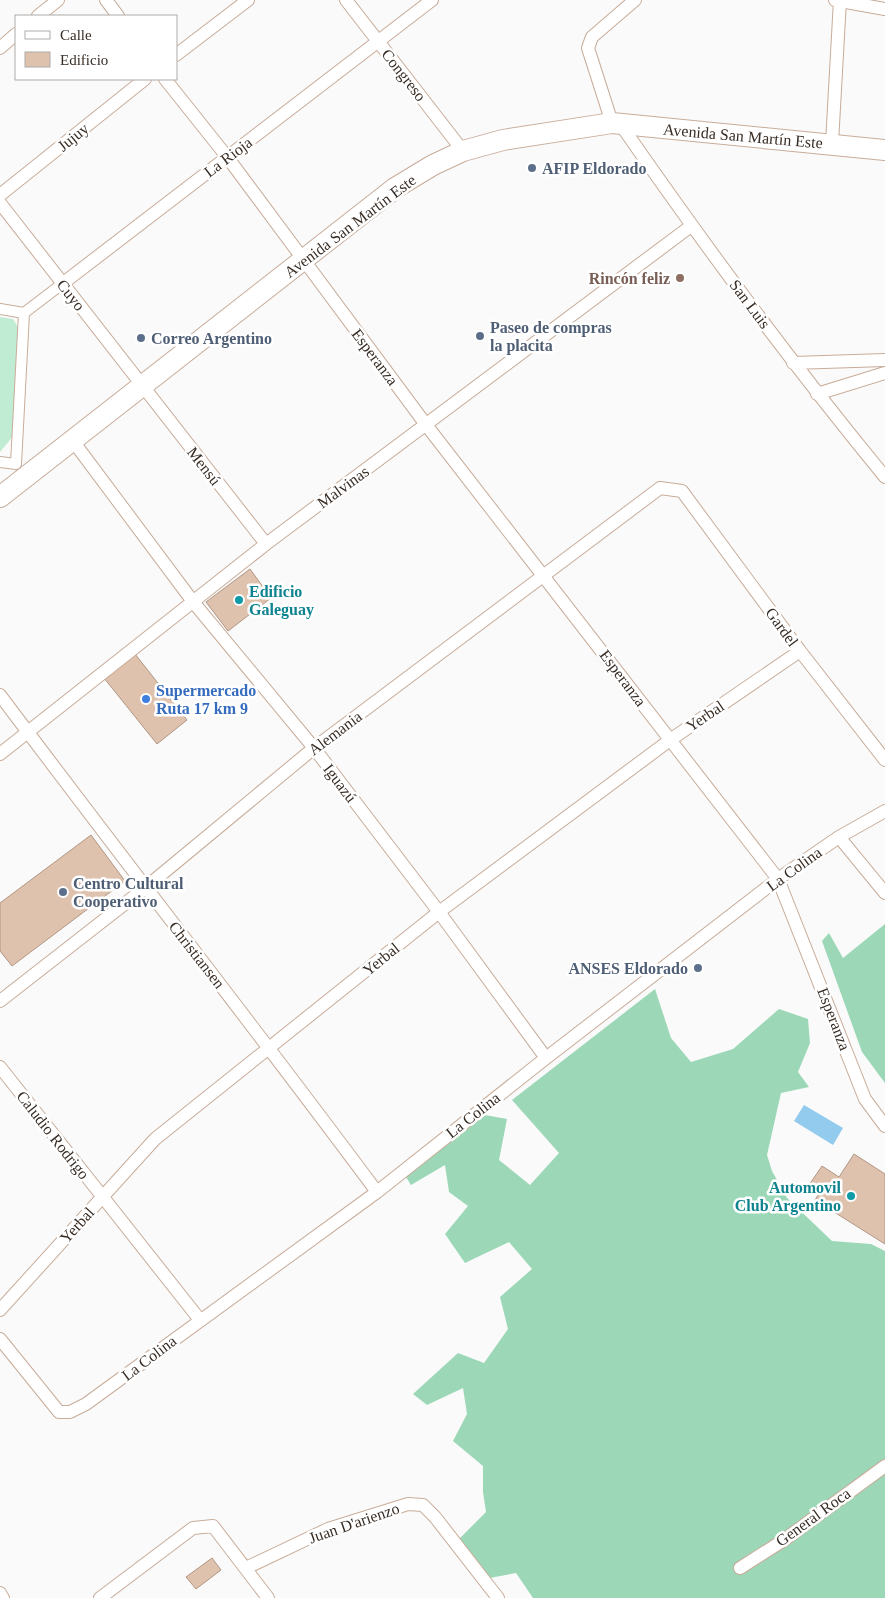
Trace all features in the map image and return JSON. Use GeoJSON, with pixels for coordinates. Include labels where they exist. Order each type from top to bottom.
{"type":"FeatureCollection","features":[{"type":"Feature","properties":{"kind":"main road","name":"Avenida San Martín Este"},"geometry":{"type":"LineString","coordinates":[[0,497],[21,471],[73,441],[304,262],[395,188],[433,165],[463,151],[503,140],[616,124],[832,143],[885,150]]}},
{"type":"Feature","properties":{"kind":"street"},"geometry":{"type":"LineString","coordinates":[[39,15],[58,0]]}},
{"type":"Feature","properties":{"kind":"street"},"geometry":{"type":"LineString","coordinates":[[106,0],[117,15]]}},
{"type":"Feature","properties":{"kind":"street"},"geometry":{"type":"LineString","coordinates":[[178,53],[248,0]]}},
{"type":"Feature","properties":{"kind":"street","name":"Congreso"},"geometry":{"type":"LineString","coordinates":[[346,0],[463,151]]}},
{"type":"Feature","properties":{"kind":"street","name":"La Rioja"},"geometry":{"type":"LineString","coordinates":[[24,313],[432,0]]}},
{"type":"Feature","properties":{"kind":"street","name":"San Luis"},"geometry":{"type":"LineString","coordinates":[[635,0],[592,38],[588,48],[616,124],[817,394],[885,477]]}},
{"type":"Feature","properties":{"kind":"street"},"geometry":{"type":"LineString","coordinates":[[835,0],[885,9]]}},
{"type":"Feature","properties":{"kind":"street"},"geometry":{"type":"LineString","coordinates":[[832,143],[840,0]]}},
{"type":"Feature","properties":{"kind":"street"},"geometry":{"type":"LineString","coordinates":[[0,48],[15,35]]}},
{"type":"Feature","properties":{"kind":"street","name":"Jujuy"},"geometry":{"type":"LineString","coordinates":[[0,195],[144,80]]}},
{"type":"Feature","properties":{"kind":"street","name":"Esperanza"},"geometry":{"type":"LineString","coordinates":[[166,80],[228,158],[427,426],[778,879],[865,1099],[885,1126]]}},
{"type":"Feature","properties":{"kind":"street","name":"Cuyo"},"geometry":{"type":"LineString","coordinates":[[0,203],[142,387]]}},
{"type":"Feature","properties":{"kind":"street","name":"Malvinas"},"geometry":{"type":"LineString","coordinates":[[0,754],[266,544],[427,426],[691,226]]}},
{"type":"Feature","properties":{"kind":"street"},"geometry":{"type":"LineString","coordinates":[[0,309],[24,313],[21,471],[0,462]]}},
{"type":"Feature","properties":{"kind":"street"},"geometry":{"type":"LineString","coordinates":[[793,362],[885,360]]}},
{"type":"Feature","properties":{"kind":"street"},"geometry":{"type":"LineString","coordinates":[[817,394],[885,373]]}},
{"type":"Feature","properties":{"kind":"street","name":"Mensú"},"geometry":{"type":"LineString","coordinates":[[142,387],[266,544]]}},
{"type":"Feature","properties":{"kind":"street","name":"Iguazú"},"geometry":{"type":"LineString","coordinates":[[73,441],[194,602],[314,748],[439,912],[546,1058]]}},
{"type":"Feature","properties":{"kind":"street","name":"Alemania"},"geometry":{"type":"LineString","coordinates":[[0,1001],[145,888],[314,748],[660,488],[682,491]]}},
{"type":"Feature","properties":{"kind":"street","name":"Gardel"},"geometry":{"type":"LineString","coordinates":[[682,491],[800,651],[885,760]]}},
{"type":"Feature","properties":{"kind":"street","name":"Yerbal"},"geometry":{"type":"LineString","coordinates":[[0,1310],[155,1139],[439,912],[670,740],[800,651]]}},
{"type":"Feature","properties":{"kind":"street","name":"Christiansen"},"geometry":{"type":"LineString","coordinates":[[0,695],[145,888],[270,1048],[377,1192]]}},
{"type":"Feature","properties":{"kind":"street","name":"La Colina"},"geometry":{"type":"LineString","coordinates":[[0,1339],[59,1412],[70,1412],[86,1404],[377,1192],[546,1058],[778,879],[839,836],[885,811]]}},
{"type":"Feature","properties":{"kind":"street"},"geometry":{"type":"LineString","coordinates":[[839,836],[885,894]]}},
{"type":"Feature","properties":{"kind":"street","name":"Caludio Rodrigo"},"geometry":{"type":"LineString","coordinates":[[0,1067],[200,1320]]}},
{"type":"Feature","properties":{"kind":"street","name":"General Roca"},"geometry":{"type":"LineString","coordinates":[[740,1568],[784,1540],[885,1466]]}},
{"type":"Feature","properties":{"kind":"street","name":"Juan D'arienzo"},"geometry":{"type":"LineString","coordinates":[[246,1568],[328,1529],[408,1504],[423,1505],[435,1516],[498,1598]]}},
{"type":"Feature","properties":{"kind":"street"},"geometry":{"type":"LineString","coordinates":[[100,1598],[193,1528],[213,1526],[268,1598]]}},
{"type":"Feature","properties":{"kind":"street"},"geometry":{"type":"LineString","coordinates":[[0,1594],[4,1598]]}},
{"type":"Feature","properties":{"kind":"green space"},"geometry":{"type":"Polygon","coordinates":[[[0,317],[13,319],[23,335],[14,435],[0,452],[0,317]]]}},
{"type":"Feature","properties":{"kind":"green space"},"geometry":{"type":"Polygon","coordinates":[[[885,924],[885,1083],[862,1052],[822,941],[829,933],[843,958],[885,924]]]}},
{"type":"Feature","properties":{"kind":"green space"},"geometry":{"type":"Polygon","coordinates":[[[655,989],[671,1038],[691,1062],[733,1049],[779,1009],[808,1019],[810,1043],[798,1072],[809,1087],[781,1093],[767,1155],[772,1171],[787,1198],[832,1241],[871,1244],[885,1251],[885,1598],[533,1598],[516,1573],[484,1579],[459,1539],[486,1512],[483,1492],[483,1466],[453,1441],[467,1414],[463,1388],[427,1405],[413,1394],[458,1353],[484,1363],[508,1329],[500,1297],[532,1269],[509,1242],[465,1263],[445,1234],[468,1206],[449,1192],[445,1165],[411,1185],[406,1177],[485,1115],[507,1119],[499,1160],[530,1185],[559,1153],[512,1100],[655,989]]]}},
{"type":"Feature","properties":{"kind":"water"},"geometry":{"type":"Polygon","coordinates":[[[804,1105],[843,1128],[833,1145],[794,1121],[804,1105]]]}},
{"type":"Feature","properties":{"kind":"building","name":"Edificio Galeguay"},"geometry":{"type":"Polygon","coordinates":[[[250,569],[271,598],[228,631],[206,602],[250,569]]]}},
{"type":"Feature","properties":{"kind":"building","name":"Supermercado Ruta 17 km 9"},"geometry":{"type":"Polygon","coordinates":[[[135,654],[187,720],[157,744],[104,678],[135,654]]]}},
{"type":"Feature","properties":{"kind":"building","name":"Centro Cultural Cooperativo"},"geometry":{"type":"Polygon","coordinates":[[[91,835],[125,881],[12,966],[0,951],[0,903],[91,835]]]}},
{"type":"Feature","properties":{"kind":"building","name":"Automovil Club Argentino"},"geometry":{"type":"Polygon","coordinates":[[[854,1154],[885,1174],[885,1244],[815,1200],[820,1192],[809,1185],[822,1166],[839,1177],[854,1154]]]}},
{"type":"Feature","properties":{"kind":"building"},"geometry":{"type":"Polygon","coordinates":[[[212,1558],[221,1570],[196,1589],[186,1577],[212,1558]]]}},
{"type":"Feature","properties":{"kind":"place","name":"AFIP Eldorado"},"geometry":{"type":"Point","coordinates":[532,168]}},
{"type":"Feature","properties":{"kind":"place","name":"Rincón feliz"},"geometry":{"type":"Point","coordinates":[680,278]}},
{"type":"Feature","properties":{"kind":"place","name":"Paseo de compras la placita"},"geometry":{"type":"Point","coordinates":[480,336]}},
{"type":"Feature","properties":{"kind":"place","name":"Correo Argentino"},"geometry":{"type":"Point","coordinates":[141,338]}},
{"type":"Feature","properties":{"kind":"place","name":"Edificio Galeguay"},"geometry":{"type":"Point","coordinates":[239,600]}},
{"type":"Feature","properties":{"kind":"place","name":"Supermercado Ruta 17 km 9"},"geometry":{"type":"Point","coordinates":[146,699]}},
{"type":"Feature","properties":{"kind":"place","name":"Centro Cultural Cooperativo"},"geometry":{"type":"Point","coordinates":[63,892]}},
{"type":"Feature","properties":{"kind":"place","name":"ANSES Eldorado"},"geometry":{"type":"Point","coordinates":[698,968]}},
{"type":"Feature","properties":{"kind":"place","name":"Automovil Club Argentino"},"geometry":{"type":"Point","coordinates":[851,1196]}}]}
